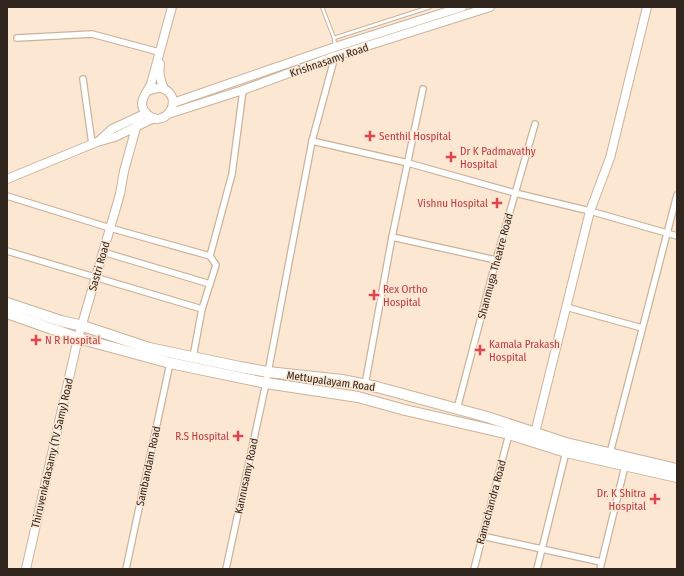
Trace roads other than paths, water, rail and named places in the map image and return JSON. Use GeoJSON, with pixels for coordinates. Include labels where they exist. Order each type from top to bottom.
{"type":"FeatureCollection","features":[{"type":"Feature","properties":{"kind":"highway","name":"Mettupalayam Road"},"geometry":{"type":"LineString","coordinates":[[7,303],[149,348],[268,372],[342,380],[398,392],[417,399],[487,417],[566,452],[677,477]]}},
{"type":"Feature","properties":{"kind":"highway","name":"Mettupalayam Road"},"geometry":{"type":"LineString","coordinates":[[7,313],[78,338],[170,363],[266,383],[358,397],[508,434],[566,443],[677,469]]}},
{"type":"Feature","properties":{"kind":"main road"},"geometry":{"type":"LineString","coordinates":[[141,120],[143,99],[148,90],[172,7]]}},
{"type":"Feature","properties":{"kind":"main road"},"geometry":{"type":"LineString","coordinates":[[164,89],[160,79],[159,70],[176,7]]}},
{"type":"Feature","properties":{"kind":"main road"},"geometry":{"type":"LineString","coordinates":[[173,103],[335,47],[462,7]]}},
{"type":"Feature","properties":{"kind":"main road","name":"Krishnasamy Road"},"geometry":{"type":"LineString","coordinates":[[168,114],[243,90],[335,56],[490,7]]}},
{"type":"Feature","properties":{"kind":"main road"},"geometry":{"type":"LineString","coordinates":[[534,437],[590,212],[610,158],[647,7]]}},
{"type":"Feature","properties":{"kind":"main road"},"geometry":{"type":"LineString","coordinates":[[7,179],[94,143],[112,130],[141,120],[164,117],[171,111],[173,103],[170,94],[164,89],[158,87],[148,90]]}},
{"type":"Feature","properties":{"kind":"main road","name":"Sastri Road"},"geometry":{"type":"LineString","coordinates":[[78,338],[83,326],[95,278],[125,181],[141,120]]}},
{"type":"Feature","properties":{"kind":"main road","name":"Thiruvenkatasamy (TV Samy) Road"},"geometry":{"type":"LineString","coordinates":[[26,569],[78,338]]}},
{"type":"Feature","properties":{"kind":"street"},"geometry":{"type":"LineString","coordinates":[[17,38],[92,34],[159,52]]}},
{"type":"Feature","properties":{"kind":"street","name":"Kannusamy Road"},"geometry":{"type":"LineString","coordinates":[[226,569],[266,383],[312,141],[335,56]]}},
{"type":"Feature","properties":{"kind":"street"},"geometry":{"type":"LineString","coordinates":[[83,79],[94,143]]}},
{"type":"Feature","properties":{"kind":"street"},"geometry":{"type":"LineString","coordinates":[[365,385],[392,237],[423,89]]}},
{"type":"Feature","properties":{"kind":"street"},"geometry":{"type":"LineString","coordinates":[[210,256],[232,174],[243,90]]}},
{"type":"Feature","properties":{"kind":"street","name":"Shanmuga Theatre Road"},"geometry":{"type":"LineString","coordinates":[[457,409],[496,260],[535,124]]}},
{"type":"Feature","properties":{"kind":"street"},"geometry":{"type":"LineString","coordinates":[[312,141],[408,163],[515,193],[667,232],[677,236]]}},
{"type":"Feature","properties":{"kind":"street"},"geometry":{"type":"LineString","coordinates":[[610,453],[677,195]]}},
{"type":"Feature","properties":{"kind":"street"},"geometry":{"type":"LineString","coordinates":[[7,196],[110,228],[210,256],[216,265],[202,309],[193,357]]}},
{"type":"Feature","properties":{"kind":"street"},"geometry":{"type":"LineString","coordinates":[[392,237],[496,260]]}},
{"type":"Feature","properties":{"kind":"street"},"geometry":{"type":"LineString","coordinates":[[7,251],[202,309]]}},
{"type":"Feature","properties":{"kind":"street"},"geometry":{"type":"LineString","coordinates":[[103,252],[210,284]]}},
{"type":"Feature","properties":{"kind":"street"},"geometry":{"type":"LineString","coordinates":[[566,307],[642,328]]}},
{"type":"Feature","properties":{"kind":"street","name":"Sambandam Road"},"geometry":{"type":"LineString","coordinates":[[126,569],[170,363]]}},
{"type":"Feature","properties":{"kind":"street","name":"Ramachandra Road"},"geometry":{"type":"LineString","coordinates":[[474,569],[508,434]]}},
{"type":"Feature","properties":{"kind":"street"},"geometry":{"type":"LineString","coordinates":[[537,569],[566,452]]}},
{"type":"Feature","properties":{"kind":"street"},"geometry":{"type":"LineString","coordinates":[[600,569],[625,466]]}},
{"type":"Feature","properties":{"kind":"street"},"geometry":{"type":"LineString","coordinates":[[482,536],[601,562]]}},
{"type":"Feature","properties":{"kind":"lane"},"geometry":{"type":"LineString","coordinates":[[322,7],[334,38],[335,47]]}},
{"type":"Feature","properties":{"kind":"lane"},"geometry":{"type":"LineString","coordinates":[[334,38],[430,7]]}},
{"type":"Feature","properties":{"kind":"place","name":"Senthil Hospital"},"geometry":{"type":"Point","coordinates":[370,136]}},
{"type":"Feature","properties":{"kind":"place","name":"Dr K Padmavathy Hospital"},"geometry":{"type":"Point","coordinates":[451,157]}},
{"type":"Feature","properties":{"kind":"place","name":"Vishnu Hospital"},"geometry":{"type":"Point","coordinates":[497,203]}},
{"type":"Feature","properties":{"kind":"place","name":"Rex Ortho Hospital"},"geometry":{"type":"Point","coordinates":[374,295]}},
{"type":"Feature","properties":{"kind":"place","name":"N R Hospital"},"geometry":{"type":"Point","coordinates":[36,340]}},
{"type":"Feature","properties":{"kind":"place","name":"Kamala Prakash Hospital"},"geometry":{"type":"Point","coordinates":[480,350]}},
{"type":"Feature","properties":{"kind":"place","name":"R.S Hospital"},"geometry":{"type":"Point","coordinates":[238,436]}},
{"type":"Feature","properties":{"kind":"place","name":"Dr. K Shitra Hospital"},"geometry":{"type":"Point","coordinates":[655,499]}}]}
